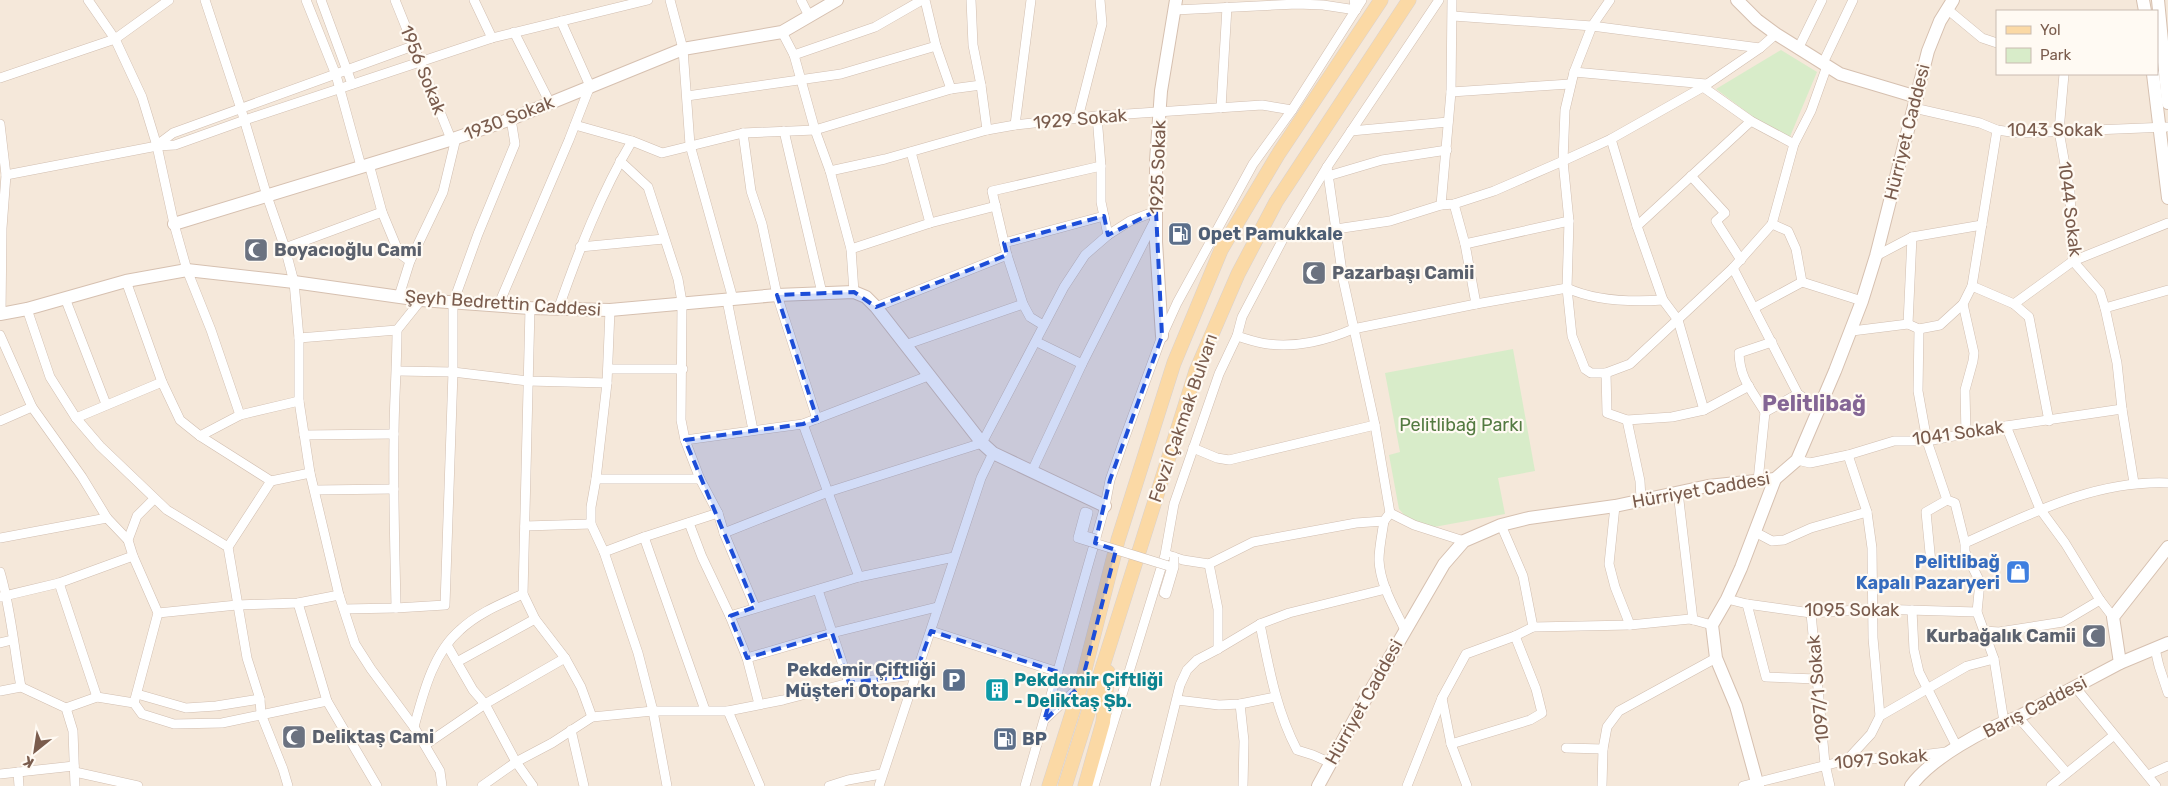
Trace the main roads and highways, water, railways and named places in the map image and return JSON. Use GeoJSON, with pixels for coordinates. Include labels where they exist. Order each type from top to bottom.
{"type":"FeatureCollection","features":[{"type":"Feature","properties":{"kind":"main road","name":"Fevzi Çakmak Bulvarı"},"geometry":{"type":"LineString","coordinates":[[1049,786],[1081,685],[1118,540],[1168,381],[1221,250],[1278,153],[1381,0]]}},
{"type":"Feature","properties":{"kind":"main road","name":"Fevzi Çakmak Bulvarı"},"geometry":{"type":"LineString","coordinates":[[1065,786],[1196,371],[1238,274],[1276,202],[1409,0]]}},
{"type":"Feature","properties":{"kind":"main road"},"geometry":{"type":"LineString","coordinates":[[1085,786],[1103,722],[1111,642]]}},
{"type":"Feature","properties":{"kind":"main road"},"geometry":{"type":"LineString","coordinates":[[1040,786],[1067,706],[1081,685]]}},
{"type":"Feature","properties":{"kind":"place","name":"Opet Pamukkale"},"geometry":{"type":"Point","coordinates":[1180,234]}},
{"type":"Feature","properties":{"kind":"place","name":"Boyacıoğlu Cami"},"geometry":{"type":"Point","coordinates":[256,250]}},
{"type":"Feature","properties":{"kind":"place","name":"Pazarbaşı Camii"},"geometry":{"type":"Point","coordinates":[1314,273]}},
{"type":"Feature","properties":{"kind":"place","name":"Pelitlibağ Kapalı Pazaryeri"},"geometry":{"type":"Point","coordinates":[2018,572]}},
{"type":"Feature","properties":{"kind":"place","name":"Kurbağalık Camii"},"geometry":{"type":"Point","coordinates":[2094,636]}},
{"type":"Feature","properties":{"kind":"place","name":"Pekdemir Çiftliği Müşteri Otoparkı"},"geometry":{"type":"Point","coordinates":[954,680]}},
{"type":"Feature","properties":{"kind":"place","name":"Pekdemir Çiftliği - Deliktaş Şb."},"geometry":{"type":"Point","coordinates":[997,690]}},
{"type":"Feature","properties":{"kind":"place","name":"Deliktaş Cami"},"geometry":{"type":"Point","coordinates":[294,737]}},
{"type":"Feature","properties":{"kind":"place","name":"BP"},"geometry":{"type":"Point","coordinates":[1005,739]}},
{"type":"Feature","properties":{"kind":"district","name":"Pelitlibağ"},"geometry":{"type":"Point","coordinates":[1814,403]}},
{"type":"Feature","properties":{"kind":"park label","name":"Pelitlibağ Parkı"},"geometry":{"type":"Point","coordinates":[1461,425]}}]}
